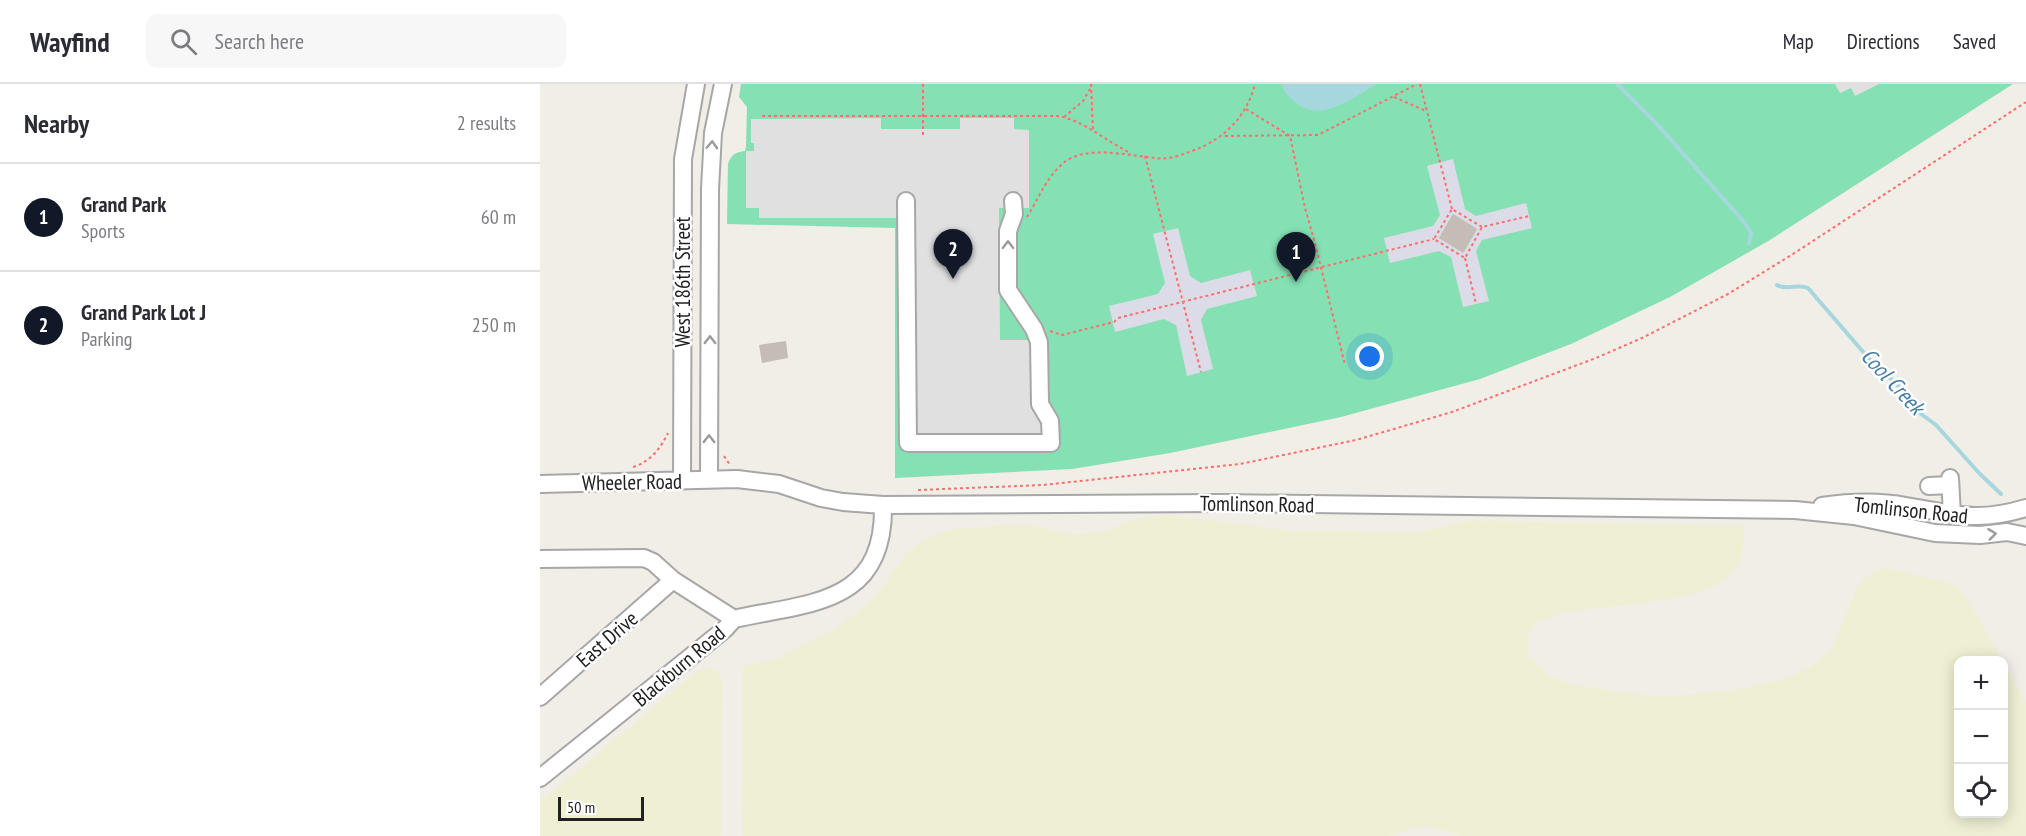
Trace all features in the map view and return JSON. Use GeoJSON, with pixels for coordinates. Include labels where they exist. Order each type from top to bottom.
{"type":"FeatureCollection","features":[{"type":"Feature","properties":{"kind":"street","name":"West 186th Street"},"geometry":{"type":"LineString","coordinates":[[682,481],[683,159],[696,84]]}},
{"type":"Feature","properties":{"kind":"street","name":"West 186th Street"},"geometry":{"type":"LineString","coordinates":[[716,479],[710,189],[713,133],[723,84]]}},
{"type":"Feature","properties":{"kind":"street"},"geometry":{"type":"LineString","coordinates":[[906,201],[908,443],[1051,443],[1050,421],[1040,404],[1039,342],[1034,329],[1008,290],[1008,231],[1014,214],[1013,201]]}},
{"type":"Feature","properties":{"kind":"street","name":"Wheeler Road"},"geometry":{"type":"LineString","coordinates":[[541,484],[716,479]]}},
{"type":"Feature","properties":{"kind":"street","name":"Tomlinson Road"},"geometry":{"type":"LineString","coordinates":[[716,479],[768,482],[821,498],[882,505],[1198,503],[1796,510],[1846,515],[1935,533],[1980,535],[2007,532],[2026,536]]}},
{"type":"Feature","properties":{"kind":"street"},"geometry":{"type":"LineString","coordinates":[[1929,486],[1950,482],[1952,515]]}},
{"type":"Feature","properties":{"kind":"street","name":"Tomlinson Road"},"geometry":{"type":"LineString","coordinates":[[1796,510],[1859,502],[1905,506],[1952,515],[1987,516],[2026,508]]}},
{"type":"Feature","properties":{"kind":"street","name":"Blackburn Road"},"geometry":{"type":"LineString","coordinates":[[540,778],[725,629],[734,619],[819,602],[838,594],[853,584],[866,572],[876,555],[882,535],[882,505]]}},
{"type":"Feature","properties":{"kind":"street"},"geometry":{"type":"LineString","coordinates":[[540,559],[644,558],[653,562],[673,580],[734,619]]}},
{"type":"Feature","properties":{"kind":"street","name":"East Drive"},"geometry":{"type":"LineString","coordinates":[[540,698],[673,580]]}},
{"type":"Feature","properties":{"kind":"path"},"geometry":{"type":"LineString","coordinates":[[922,84],[923,136]]}},
{"type":"Feature","properties":{"kind":"path"},"geometry":{"type":"LineString","coordinates":[[1023,223],[1047,182],[1067,161],[1078,155],[1092,153],[1134,154],[1162,159],[1172,158],[1198,148],[1223,136],[1246,109],[1255,84]]}},
{"type":"Feature","properties":{"kind":"path"},"geometry":{"type":"LineString","coordinates":[[1223,136],[1312,136],[1325,132],[1418,84],[1452,209],[1482,227],[1529,216]]}},
{"type":"Feature","properties":{"kind":"path"},"geometry":{"type":"LineString","coordinates":[[1064,117],[1086,97],[1091,85]]}},
{"type":"Feature","properties":{"kind":"path"},"geometry":{"type":"LineString","coordinates":[[1091,85],[1093,130]]}},
{"type":"Feature","properties":{"kind":"path"},"geometry":{"type":"LineString","coordinates":[[1394,97],[1426,111]]}},
{"type":"Feature","properties":{"kind":"path"},"geometry":{"type":"LineString","coordinates":[[911,491],[1043,485],[1240,464],[1356,440],[1452,412],[1606,354],[1728,294],[2026,102]]}},
{"type":"Feature","properties":{"kind":"path"},"geometry":{"type":"LineString","coordinates":[[1246,109],[1290,135],[1305,208],[1344,365]]}},
{"type":"Feature","properties":{"kind":"path"},"geometry":{"type":"LineString","coordinates":[[762,116],[1051,115],[1081,123],[1117,147],[1134,154]]}},
{"type":"Feature","properties":{"kind":"path"},"geometry":{"type":"LineString","coordinates":[[1145,156],[1201,372]]}},
{"type":"Feature","properties":{"kind":"path"},"geometry":{"type":"LineString","coordinates":[[1044,323],[1051,332],[1065,335],[1182,301],[1434,239],[1452,209]]}},
{"type":"Feature","properties":{"kind":"path"},"geometry":{"type":"LineString","coordinates":[[1476,304],[1465,258],[1482,227]]}},
{"type":"Feature","properties":{"kind":"path"},"geometry":{"type":"LineString","coordinates":[[1434,239],[1465,258]]}},
{"type":"Feature","properties":{"kind":"path"},"geometry":{"type":"LineString","coordinates":[[632,468],[643,464],[654,454],[668,433]]}},
{"type":"Feature","properties":{"kind":"green space"},"geometry":{"type":"Polygon","coordinates":[[[741,84],[2013,84],[1770,240],[1670,297],[1571,344],[1480,379],[1341,417],[1170,453],[1072,469],[895,478],[895,228],[727,224],[728,164],[734,155],[745,151],[746,146],[747,107],[739,97],[741,84]]]}},
{"type":"Feature","properties":{"kind":"green space"},"geometry":{"type":"Polygon","coordinates":[[[1169,515],[1290,531],[1421,532],[1471,521],[1744,526],[1739,563],[1727,578],[1716,585],[1697,593],[1667,600],[1564,612],[1535,623],[1531,629],[1528,636],[1529,657],[1549,676],[1573,685],[1644,695],[1673,696],[1730,691],[1782,680],[1809,668],[1832,649],[1859,583],[1876,571],[1885,568],[1950,583],[1967,599],[2000,656],[1954,656],[1954,818],[2008,818],[2008,670],[2026,703],[2026,836],[1463,836],[1428,826],[1416,827],[1388,836],[742,836],[743,666],[775,660],[835,629],[875,598],[906,554],[918,544],[932,537],[954,529],[1012,525],[1033,526],[1069,534],[1086,534],[1105,531],[1135,519],[1169,515]]]}},
{"type":"Feature","properties":{"kind":"green space"},"geometry":{"type":"Polygon","coordinates":[[[707,668],[720,672],[722,681],[721,836],[540,836],[540,802],[696,672],[707,668]]]}},
{"type":"Feature","properties":{"kind":"shaded area"},"geometry":{"type":"Polygon","coordinates":[[[1835,84],[1879,84],[1855,96],[1851,88],[1840,93],[1835,84]]]}},
{"type":"Feature","properties":{"kind":"shaded area"},"geometry":{"type":"Polygon","coordinates":[[[881,118],[881,129],[960,129],[960,118],[1014,118],[1014,129],[1029,130],[1029,208],[999,208],[1000,340],[1037,340],[1044,453],[906,453],[906,218],[759,218],[759,208],[746,208],[746,151],[754,151],[754,143],[751,143],[751,119],[881,118]]]}},
{"type":"Feature","properties":{"kind":"shaded area"},"geometry":{"type":"Polygon","coordinates":[[[1453,159],[1465,209],[1476,216],[1526,203],[1532,228],[1482,240],[1476,251],[1489,301],[1463,307],[1451,257],[1439,251],[1390,263],[1384,238],[1433,226],[1440,215],[1427,166],[1453,159]],[[1453,214],[1439,238],[1464,252],[1477,229],[1453,214]]]}},
{"type":"Feature","properties":{"kind":"shaded area"},"geometry":{"type":"Polygon","coordinates":[[[1178,228],[1190,276],[1201,283],[1250,270],[1257,296],[1207,309],[1201,320],[1213,369],[1187,376],[1176,325],[1164,319],[1115,332],[1109,306],[1158,294],[1165,283],[1153,234],[1178,228]]]}},
{"type":"Feature","properties":{"kind":"water"},"geometry":{"type":"Polygon","coordinates":[[[1281,84],[1377,84],[1339,105],[1319,111],[1296,103],[1281,84]]]}},
{"type":"Feature","properties":{"kind":"building"},"geometry":{"type":"Polygon","coordinates":[[[1453,214],[1477,229],[1463,253],[1439,238],[1453,214]]]}},
{"type":"Feature","properties":{"kind":"building"},"geometry":{"type":"Polygon","coordinates":[[[786,341],[788,358],[762,363],[759,345],[786,341]]]}},
{"type":"Feature","properties":{"kind":"waterway","name":"Cool Creek"},"geometry":{"type":"LineString","coordinates":[[1617,84],[1656,123],[1744,222],[1751,233],[1749,243]]}},
{"type":"Feature","properties":{"kind":"waterway","name":"Cool Creek"},"geometry":{"type":"LineString","coordinates":[[1777,285],[1808,288],[1877,368],[1896,383],[1917,411],[1936,425],[2001,494]]}},
{"type":"Feature","properties":{"kind":"place","name":"Grand Park Lot J"},"geometry":{"type":"Point","coordinates":[953,279]}},
{"type":"Feature","properties":{"kind":"place","name":"Grand Park"},"geometry":{"type":"Point","coordinates":[1296,282]}}]}
